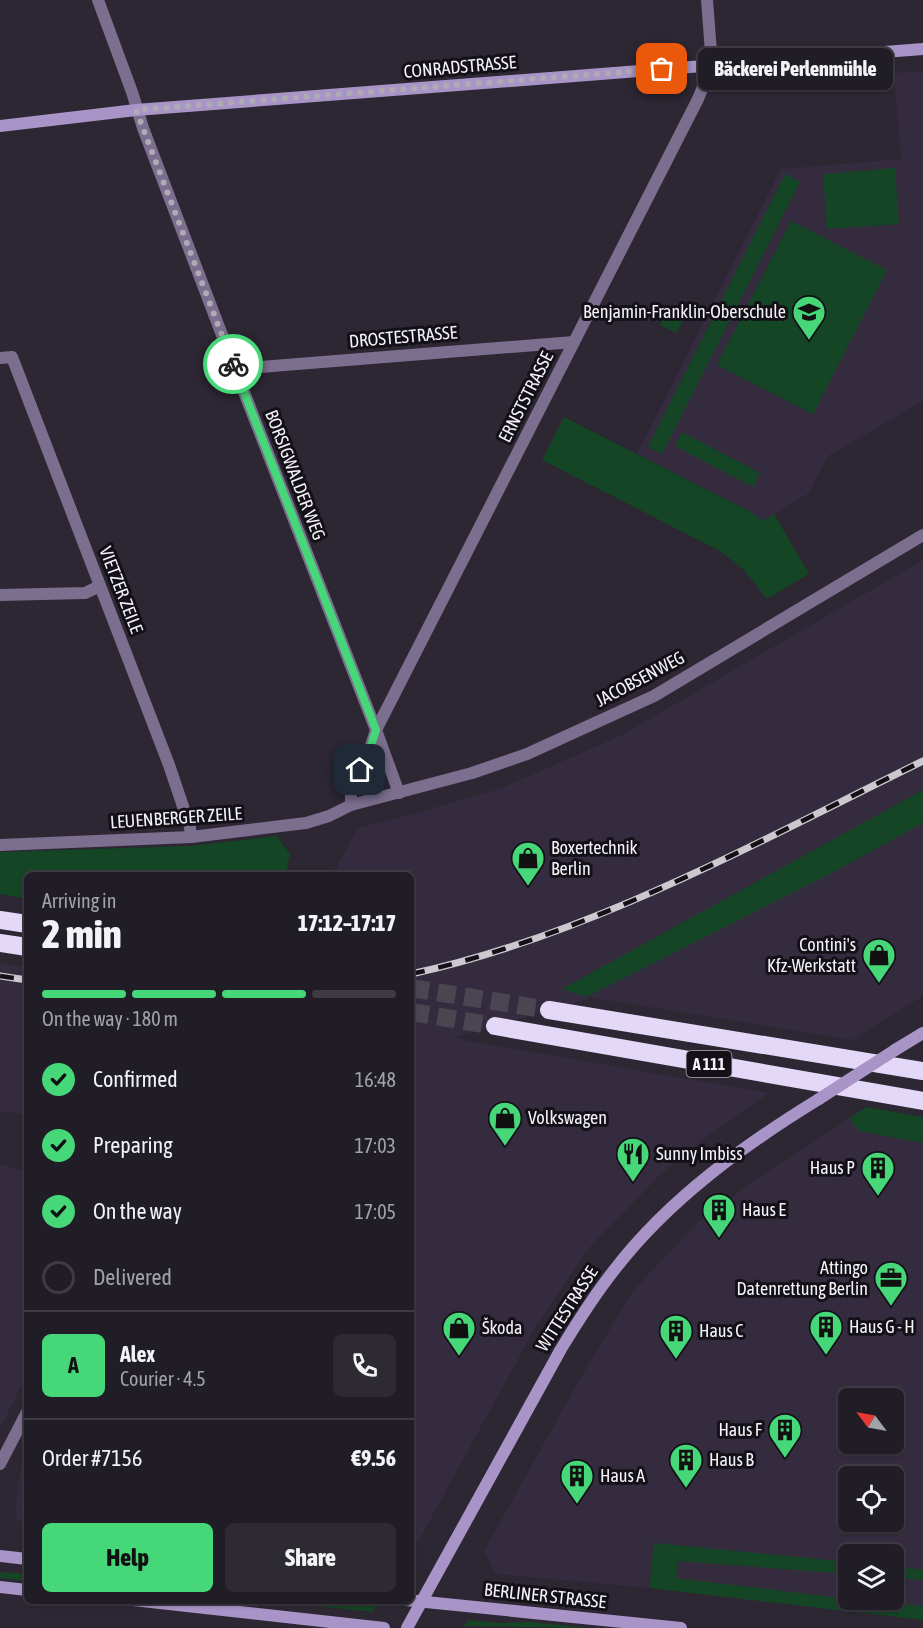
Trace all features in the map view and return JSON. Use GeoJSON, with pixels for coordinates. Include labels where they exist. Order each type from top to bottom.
{"type":"FeatureCollection","features":[{"type":"Feature","properties":{"kind":"highway"},"geometry":{"type":"LineString","coordinates":[[0,920],[24,924]]}},
{"type":"Feature","properties":{"kind":"highway"},"geometry":{"type":"LineString","coordinates":[[0,943],[24,947]]}},
{"type":"Feature","properties":{"kind":"highway","name":"A 111"},"geometry":{"type":"LineString","coordinates":[[549,1010],[923,1071]]}},
{"type":"Feature","properties":{"kind":"highway","name":"A 111"},"geometry":{"type":"LineString","coordinates":[[495,1026],[923,1101]]}},
{"type":"Feature","properties":{"kind":"main road","name":"CONRADSTRASSE"},"geometry":{"type":"LineString","coordinates":[[0,126],[136,110],[923,49]]}},
{"type":"Feature","properties":{"kind":"main road","name":"WITTESTRASSE"},"geometry":{"type":"LineString","coordinates":[[407,1628],[561,1349],[588,1305],[615,1268],[666,1213],[712,1172],[749,1144],[923,1033]]}},
{"type":"Feature","properties":{"kind":"main road"},"geometry":{"type":"LineString","coordinates":[[0,1556],[24,1559]]}},
{"type":"Feature","properties":{"kind":"main road"},"geometry":{"type":"LineString","coordinates":[[0,1587],[24,1590]]}},
{"type":"Feature","properties":{"kind":"main road","name":"BERLINER STRASSE"},"geometry":{"type":"LineString","coordinates":[[414,1601],[681,1628]]}},
{"type":"Feature","properties":{"kind":"main road"},"geometry":{"type":"LineString","coordinates":[[169,1604],[384,1628]]}},
{"type":"Feature","properties":{"kind":"street","name":"BORSIGWALDER WEG"},"geometry":{"type":"LineString","coordinates":[[98,0],[132,92],[136,110],[399,794]]}},
{"type":"Feature","properties":{"kind":"street","name":"ERNSTSTRASSE"},"geometry":{"type":"LineString","coordinates":[[351,805],[351,788],[369,752],[376,730],[699,99],[712,65],[707,0]]}},
{"type":"Feature","properties":{"kind":"street","name":"DROSTESTRASSE"},"geometry":{"type":"LineString","coordinates":[[235,369],[574,342]]}},
{"type":"Feature","properties":{"kind":"street","name":"VIETZER ZEILE"},"geometry":{"type":"LineString","coordinates":[[6,358],[100,586],[169,765],[190,827],[191,837]]}},
{"type":"Feature","properties":{"kind":"street","name":"JACOBSENWEG"},"geometry":{"type":"LineString","coordinates":[[351,805],[472,773],[527,754],[654,696],[923,535]]}},
{"type":"Feature","properties":{"kind":"street"},"geometry":{"type":"LineString","coordinates":[[0,595],[85,593],[100,586]]}},
{"type":"Feature","properties":{"kind":"street","name":"LEUENBERGER ZEILE"},"geometry":{"type":"LineString","coordinates":[[0,845],[191,837],[313,822],[351,805]]}},
{"type":"Feature","properties":{"kind":"street"},"geometry":{"type":"LineString","coordinates":[[0,1464],[24,1418]]}},
{"type":"Feature","properties":{"kind":"shaded area","name":"Benjamin-Franklin-Oberschule"},"geometry":{"type":"Polygon","coordinates":[[[923,71],[923,401],[828,456],[809,493],[763,521],[751,512],[637,454],[781,169],[901,159],[894,73],[923,71]]]}},
{"type":"Feature","properties":{"kind":"shaded area"},"geometry":{"type":"Polygon","coordinates":[[[923,560],[923,996],[852,1040],[588,997],[588,999],[455,1037],[769,1093],[713,1132],[661,1174],[589,1248],[535,1328],[418,1542],[414,1545],[414,872],[334,872],[358,828],[502,788],[622,735],[923,560]]]}},
{"type":"Feature","properties":{"kind":"shaded area"},"geometry":{"type":"Polygon","coordinates":[[[0,963],[24,967],[24,1115],[0,1111],[0,963]]]}},
{"type":"Feature","properties":{"kind":"shaded area"},"geometry":{"type":"Polygon","coordinates":[[[849,1118],[859,1131],[923,1143],[923,1620],[649,1588],[496,1574],[484,1551],[581,1377],[633,1291],[697,1223],[751,1183],[849,1118]]]}},
{"type":"Feature","properties":{"kind":"shaded area"},"geometry":{"type":"Polygon","coordinates":[[[0,1164],[24,1172],[24,1381],[0,1428],[0,1164]]]}},
{"type":"Feature","properties":{"kind":"shaded area"},"geometry":{"type":"Polygon","coordinates":[[[24,1463],[24,1524],[15,1516],[20,1470],[24,1463]]]}},
{"type":"Feature","properties":{"kind":"green space"},"geometry":{"type":"Polygon","coordinates":[[[895,168],[899,224],[827,229],[823,174],[895,168]]]}},
{"type":"Feature","properties":{"kind":"green space"},"geometry":{"type":"Polygon","coordinates":[[[785,174],[800,182],[662,454],[648,447],[785,174]]]}},
{"type":"Feature","properties":{"kind":"green space"},"geometry":{"type":"Polygon","coordinates":[[[791,221],[887,270],[813,414],[717,365],[791,221]]]}},
{"type":"Feature","properties":{"kind":"green space"},"geometry":{"type":"Polygon","coordinates":[[[669,307],[686,315],[676,333],[660,325],[669,307]]]}},
{"type":"Feature","properties":{"kind":"green space"},"geometry":{"type":"Polygon","coordinates":[[[564,417],[751,512],[763,521],[774,514],[809,574],[767,599],[744,570],[720,551],[542,460],[564,417]]]}},
{"type":"Feature","properties":{"kind":"green space"},"geometry":{"type":"Polygon","coordinates":[[[682,432],[760,473],[753,487],[675,446],[682,432]]]}},
{"type":"Feature","properties":{"kind":"green space"},"geometry":{"type":"Polygon","coordinates":[[[923,790],[923,823],[826,876],[586,997],[562,989],[923,790]]]}},
{"type":"Feature","properties":{"kind":"green space"},"geometry":{"type":"Polygon","coordinates":[[[277,836],[290,854],[286,872],[24,872],[24,898],[0,894],[0,852],[190,846],[277,836]]]}},
{"type":"Feature","properties":{"kind":"green space"},"geometry":{"type":"Polygon","coordinates":[[[867,1107],[923,1117],[923,1143],[859,1131],[849,1118],[867,1107]]]}},
{"type":"Feature","properties":{"kind":"green space"},"geometry":{"type":"Polygon","coordinates":[[[654,1543],[838,1561],[838,1573],[678,1561],[676,1578],[838,1598],[838,1610],[904,1610],[904,1604],[923,1606],[923,1620],[649,1588],[654,1543]]]}},
{"type":"Feature","properties":{"kind":"green space"},"geometry":{"type":"Polygon","coordinates":[[[904,1568],[923,1570],[923,1580],[904,1579],[904,1568]]]}},
{"type":"Feature","properties":{"kind":"green space"},"geometry":{"type":"Polygon","coordinates":[[[0,1572],[24,1574],[24,1581],[0,1578],[0,1572]]]}},
{"type":"Feature","properties":{"kind":"green space"},"geometry":{"type":"Polygon","coordinates":[[[297,1604],[376,1605],[373,1612],[297,1604]]]}},
{"type":"Feature","properties":{"kind":"green space"},"geometry":{"type":"Polygon","coordinates":[[[468,1620],[500,1623],[530,1622],[590,1628],[464,1626],[468,1620]]]}},
{"type":"Feature","properties":{"kind":"tunnel"},"geometry":{"type":"LineString","coordinates":[[414,988],[549,1010]]}},
{"type":"Feature","properties":{"kind":"tunnel"},"geometry":{"type":"LineString","coordinates":[[414,1012],[495,1026]]}},
{"type":"Feature","properties":{"kind":"railway"},"geometry":{"type":"LineString","coordinates":[[414,973],[478,957],[544,936],[609,911],[736,853],[923,761]]}},
{"type":"Feature","properties":{"kind":"railway"},"geometry":{"type":"LineString","coordinates":[[0,976],[24,980]]}},
{"type":"Feature","properties":{"kind":"way so far"},"geometry":{"type":"LineString","coordinates":[[233,364],[136,110],[662,69]]}},
{"type":"Feature","properties":{"kind":"place","name":"Bäckerei Perlenmühle"},"geometry":{"type":"Point","coordinates":[662,69]}},
{"type":"Feature","properties":{"kind":"place","name":"Benjamin-Franklin-Oberschule"},"geometry":{"type":"Point","coordinates":[809,341]}},
{"type":"Feature","properties":{"kind":"place","name":"Boxertechnik Berlin"},"geometry":{"type":"Point","coordinates":[528,887]}},
{"type":"Feature","properties":{"kind":"place","name":"Contini's Kfz-Werkstatt"},"geometry":{"type":"Point","coordinates":[879,984]}},
{"type":"Feature","properties":{"kind":"place","name":"Volkswagen"},"geometry":{"type":"Point","coordinates":[505,1147]}},
{"type":"Feature","properties":{"kind":"place","name":"Sunny Imbiss"},"geometry":{"type":"Point","coordinates":[633,1183]}},
{"type":"Feature","properties":{"kind":"place","name":"Haus P"},"geometry":{"type":"Point","coordinates":[878,1197]}},
{"type":"Feature","properties":{"kind":"place","name":"Haus E"},"geometry":{"type":"Point","coordinates":[719,1239]}},
{"type":"Feature","properties":{"kind":"place","name":"Attingo Datenrettung Berlin"},"geometry":{"type":"Point","coordinates":[891,1307]}},
{"type":"Feature","properties":{"kind":"place","name":"Haus G - H"},"geometry":{"type":"Point","coordinates":[826,1356]}},
{"type":"Feature","properties":{"kind":"place","name":"Škoda"},"geometry":{"type":"Point","coordinates":[459,1357]}},
{"type":"Feature","properties":{"kind":"place","name":"Haus C"},"geometry":{"type":"Point","coordinates":[676,1360]}},
{"type":"Feature","properties":{"kind":"place","name":"Haus F"},"geometry":{"type":"Point","coordinates":[785,1459]}},
{"type":"Feature","properties":{"kind":"place","name":"Haus B"},"geometry":{"type":"Point","coordinates":[686,1489]}},
{"type":"Feature","properties":{"kind":"place","name":"Haus A"},"geometry":{"type":"Point","coordinates":[577,1505]}},
{"type":"Feature","properties":{"kind":"route"},"geometry":{"type":"LineString","coordinates":[[233,364],[376,730],[360,770]]}}]}
